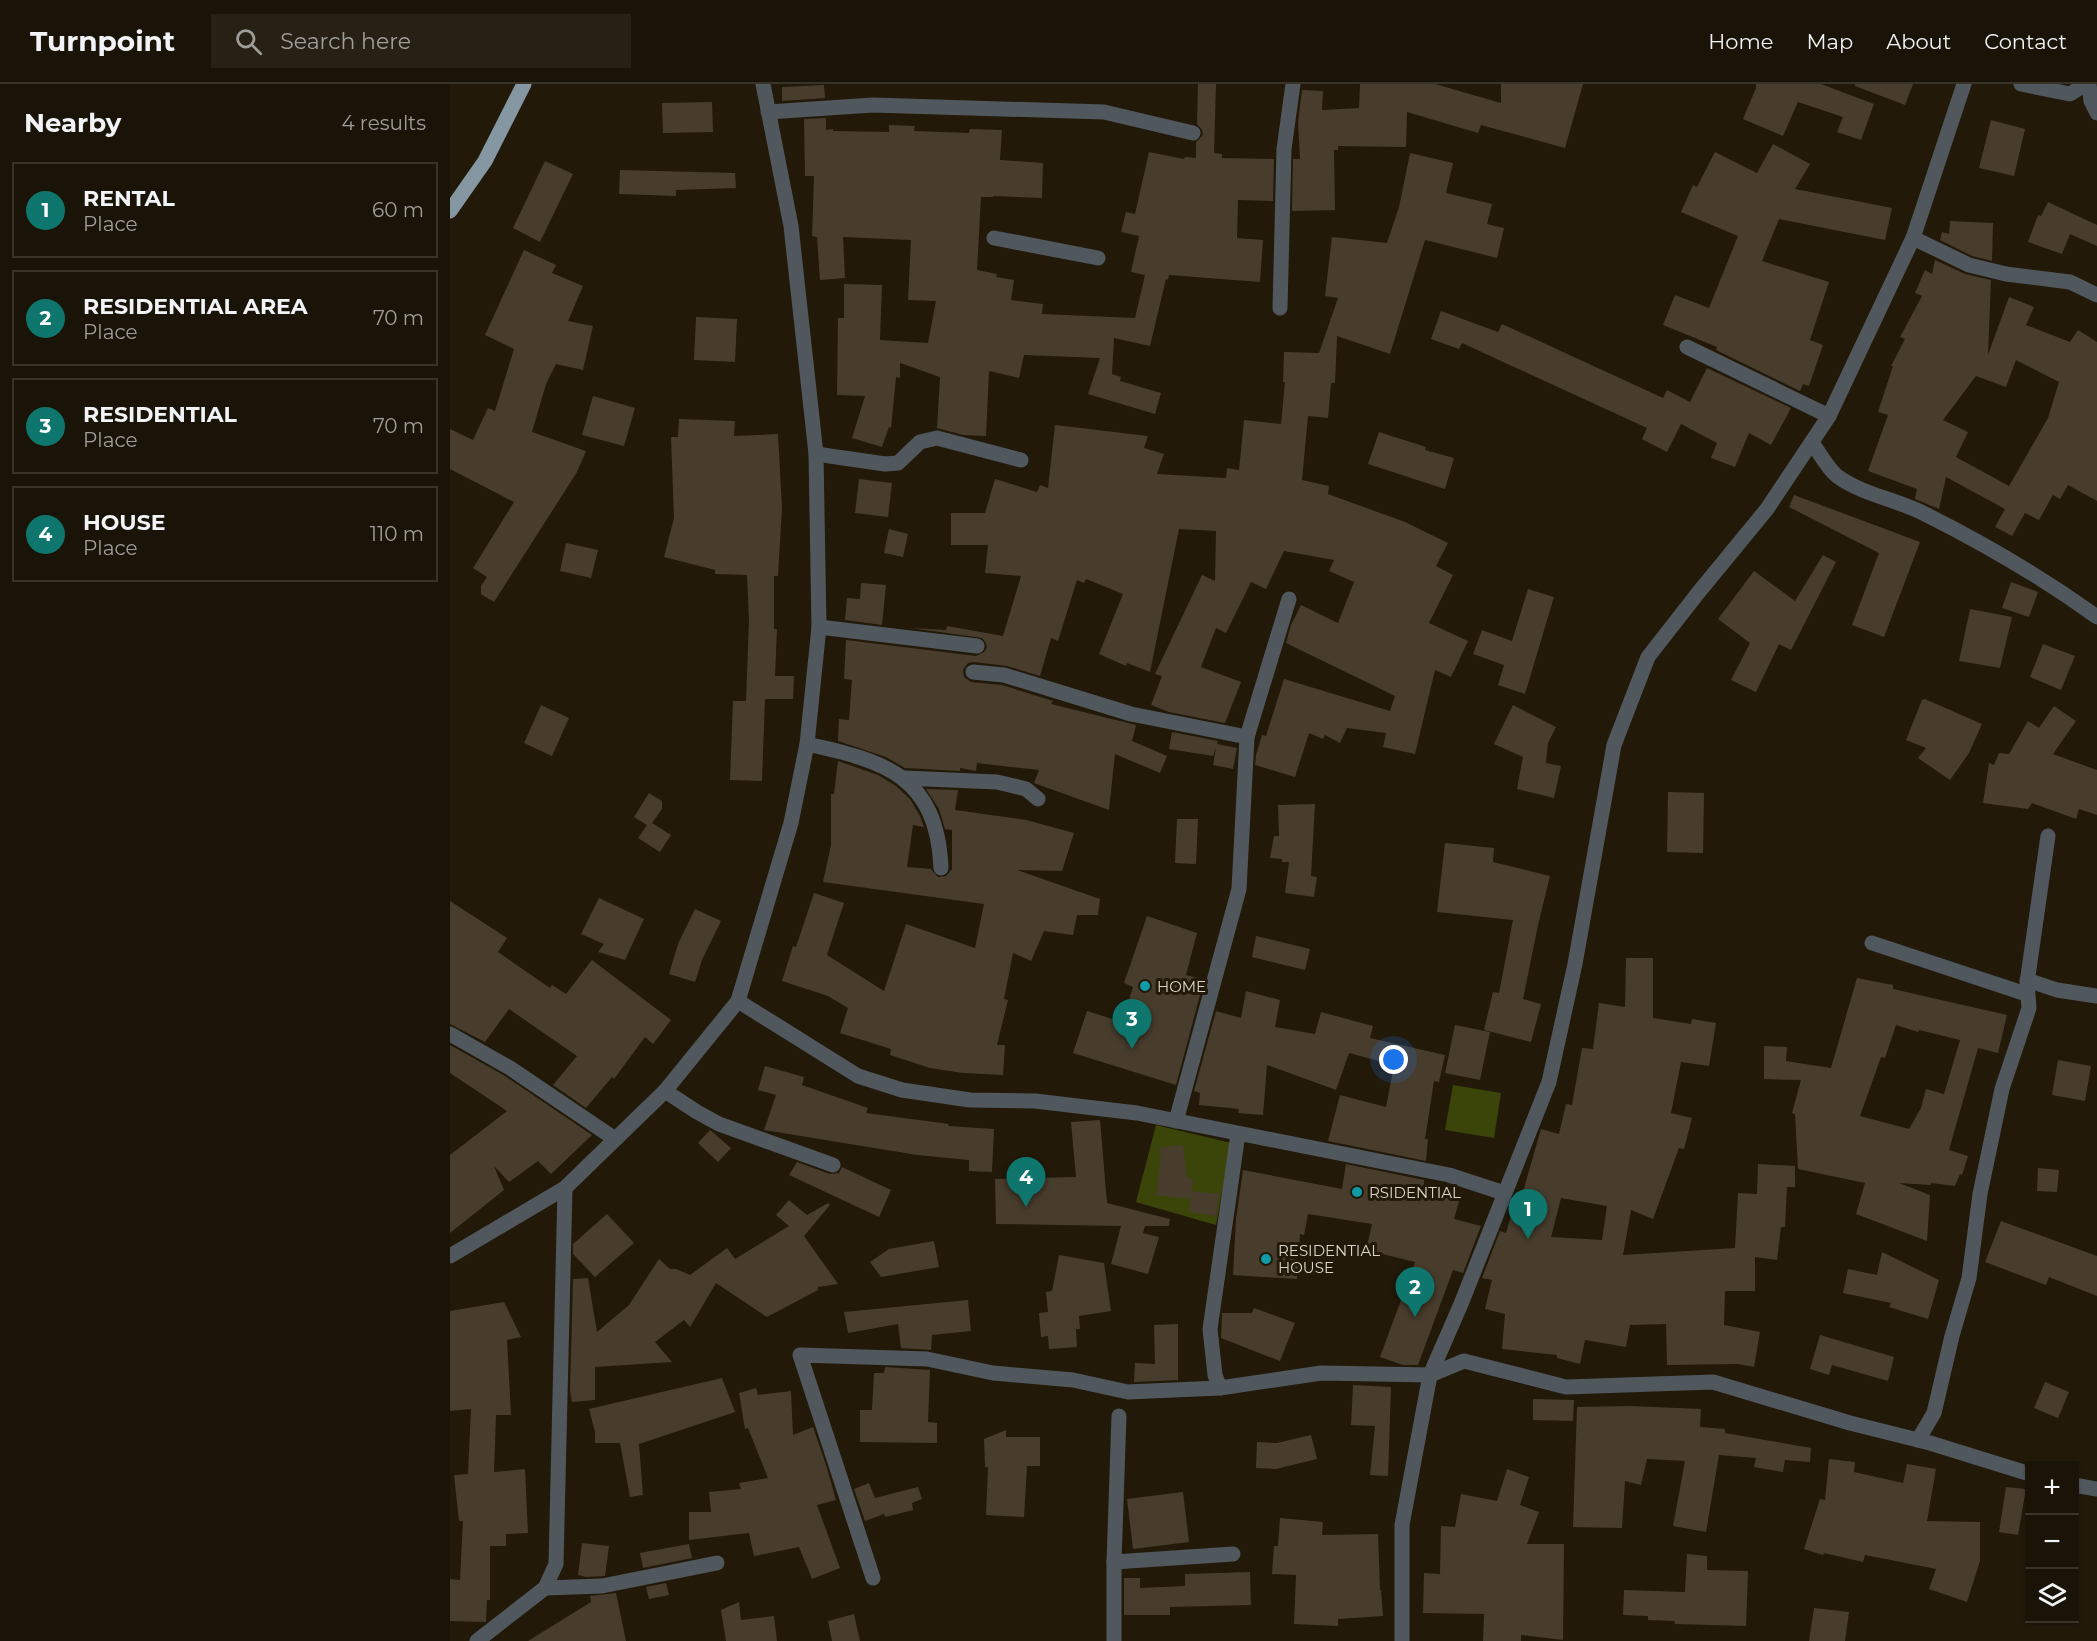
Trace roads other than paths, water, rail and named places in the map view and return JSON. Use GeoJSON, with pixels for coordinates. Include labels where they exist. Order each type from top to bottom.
{"type":"FeatureCollection","features":[{"type":"Feature","properties":{"kind":"main road"},"geometry":{"type":"LineString","coordinates":[[450,211],[485,160],[524,84]]}},
{"type":"Feature","properties":{"kind":"street"},"geometry":{"type":"LineString","coordinates":[[450,1256],[565,1188],[665,1091],[738,1001],[791,822],[807,744],[819,627],[816,454],[791,226],[763,84]]}},
{"type":"Feature","properties":{"kind":"street"},"geometry":{"type":"LineString","coordinates":[[1280,308],[1284,148],[1293,84]]}},
{"type":"Feature","properties":{"kind":"street"},"geometry":{"type":"LineString","coordinates":[[1402,1641],[1402,1525],[1430,1375],[1461,1304],[1549,1082],[1575,964],[1614,745],[1648,657],[1767,510],[1829,416],[1913,238],[1964,84]]}},
{"type":"Feature","properties":{"kind":"street"},"geometry":{"type":"LineString","coordinates":[[2021,84],[2070,94],[2088,84],[2091,101],[2097,113]]}},
{"type":"Feature","properties":{"kind":"street"},"geometry":{"type":"LineString","coordinates":[[768,112],[873,105],[1104,112],[1193,132]]}},
{"type":"Feature","properties":{"kind":"street"},"geometry":{"type":"LineString","coordinates":[[994,238],[1098,258]]}},
{"type":"Feature","properties":{"kind":"street"},"geometry":{"type":"LineString","coordinates":[[1913,238],[1968,265],[2006,274],[2070,282],[2097,295]]}},
{"type":"Feature","properties":{"kind":"street"},"geometry":{"type":"LineString","coordinates":[[1687,347],[1829,416]]}},
{"type":"Feature","properties":{"kind":"street"},"geometry":{"type":"LineString","coordinates":[[816,454],[885,464],[898,463],[920,442],[938,438],[1021,460]]}},
{"type":"Feature","properties":{"kind":"street"},"geometry":{"type":"LineString","coordinates":[[1812,443],[1836,475],[1923,513],[2049,584],[2097,617]]}},
{"type":"Feature","properties":{"kind":"street"},"geometry":{"type":"LineString","coordinates":[[1176,1121],[1239,889],[1246,737],[1289,599]]}},
{"type":"Feature","properties":{"kind":"street"},"geometry":{"type":"LineString","coordinates":[[819,627],[977,646]]}},
{"type":"Feature","properties":{"kind":"street"},"geometry":{"type":"LineString","coordinates":[[973,672],[1004,675],[1131,714],[1246,737]]}},
{"type":"Feature","properties":{"kind":"street"},"geometry":{"type":"LineString","coordinates":[[807,744],[844,752],[880,764],[904,778],[928,807],[940,848],[941,868]]}},
{"type":"Feature","properties":{"kind":"street"},"geometry":{"type":"LineString","coordinates":[[904,778],[997,782],[1026,789],[1038,799]]}},
{"type":"Feature","properties":{"kind":"street"},"geometry":{"type":"LineString","coordinates":[[1918,1440],[1934,1413],[1968,1278],[1980,1194],[2001,1089],[2029,1008],[2027,987],[2048,837]]}},
{"type":"Feature","properties":{"kind":"street"},"geometry":{"type":"LineString","coordinates":[[1872,943],[2027,987],[2097,996]]}},
{"type":"Feature","properties":{"kind":"street"},"geometry":{"type":"LineString","coordinates":[[738,1001],[858,1076],[902,1090],[970,1100],[1035,1101],[1137,1113],[1449,1175],[1504,1193]]}},
{"type":"Feature","properties":{"kind":"street"},"geometry":{"type":"LineString","coordinates":[[450,1034],[510,1068],[615,1139]]}},
{"type":"Feature","properties":{"kind":"street"},"geometry":{"type":"LineString","coordinates":[[665,1091],[719,1124],[833,1165]]}},
{"type":"Feature","properties":{"kind":"street"},"geometry":{"type":"LineString","coordinates":[[1220,1388],[1215,1375],[1210,1329],[1238,1134]]}},
{"type":"Feature","properties":{"kind":"street"},"geometry":{"type":"LineString","coordinates":[[477,1641],[545,1588],[556,1564],[565,1188]]}},
{"type":"Feature","properties":{"kind":"street"},"geometry":{"type":"LineString","coordinates":[[873,1578],[800,1355],[927,1359],[993,1373],[1073,1380],[1128,1392],[1220,1388],[1321,1373],[1430,1375],[1464,1361],[1566,1387],[1713,1382],[2025,1472]]}},
{"type":"Feature","properties":{"kind":"street"},"geometry":{"type":"LineString","coordinates":[[1114,1641],[1119,1416]]}},
{"type":"Feature","properties":{"kind":"street"},"geometry":{"type":"LineString","coordinates":[[2079,1486],[2097,1489]]}},
{"type":"Feature","properties":{"kind":"street"},"geometry":{"type":"LineString","coordinates":[[1114,1562],[1233,1554]]}},
{"type":"Feature","properties":{"kind":"street"},"geometry":{"type":"LineString","coordinates":[[545,1588],[602,1586],[717,1563]]}},
{"type":"Feature","properties":{"kind":"place","name":"HOME"},"geometry":{"type":"Point","coordinates":[1145,986]}},
{"type":"Feature","properties":{"kind":"place","name":"RESIDENTIAL"},"geometry":{"type":"Point","coordinates":[1132,1049]}},
{"type":"Feature","properties":{"kind":"place","name":"RSIDENTIAL"},"geometry":{"type":"Point","coordinates":[1357,1192]}},
{"type":"Feature","properties":{"kind":"place","name":"HOUSE"},"geometry":{"type":"Point","coordinates":[1026,1207]}},
{"type":"Feature","properties":{"kind":"place","name":"RENTAL"},"geometry":{"type":"Point","coordinates":[1528,1239]}},
{"type":"Feature","properties":{"kind":"place","name":"RESIDENTIAL HOUSE"},"geometry":{"type":"Point","coordinates":[1266,1259]}},
{"type":"Feature","properties":{"kind":"place","name":"RESIDENTIAL AREA"},"geometry":{"type":"Point","coordinates":[1415,1317]}}]}
